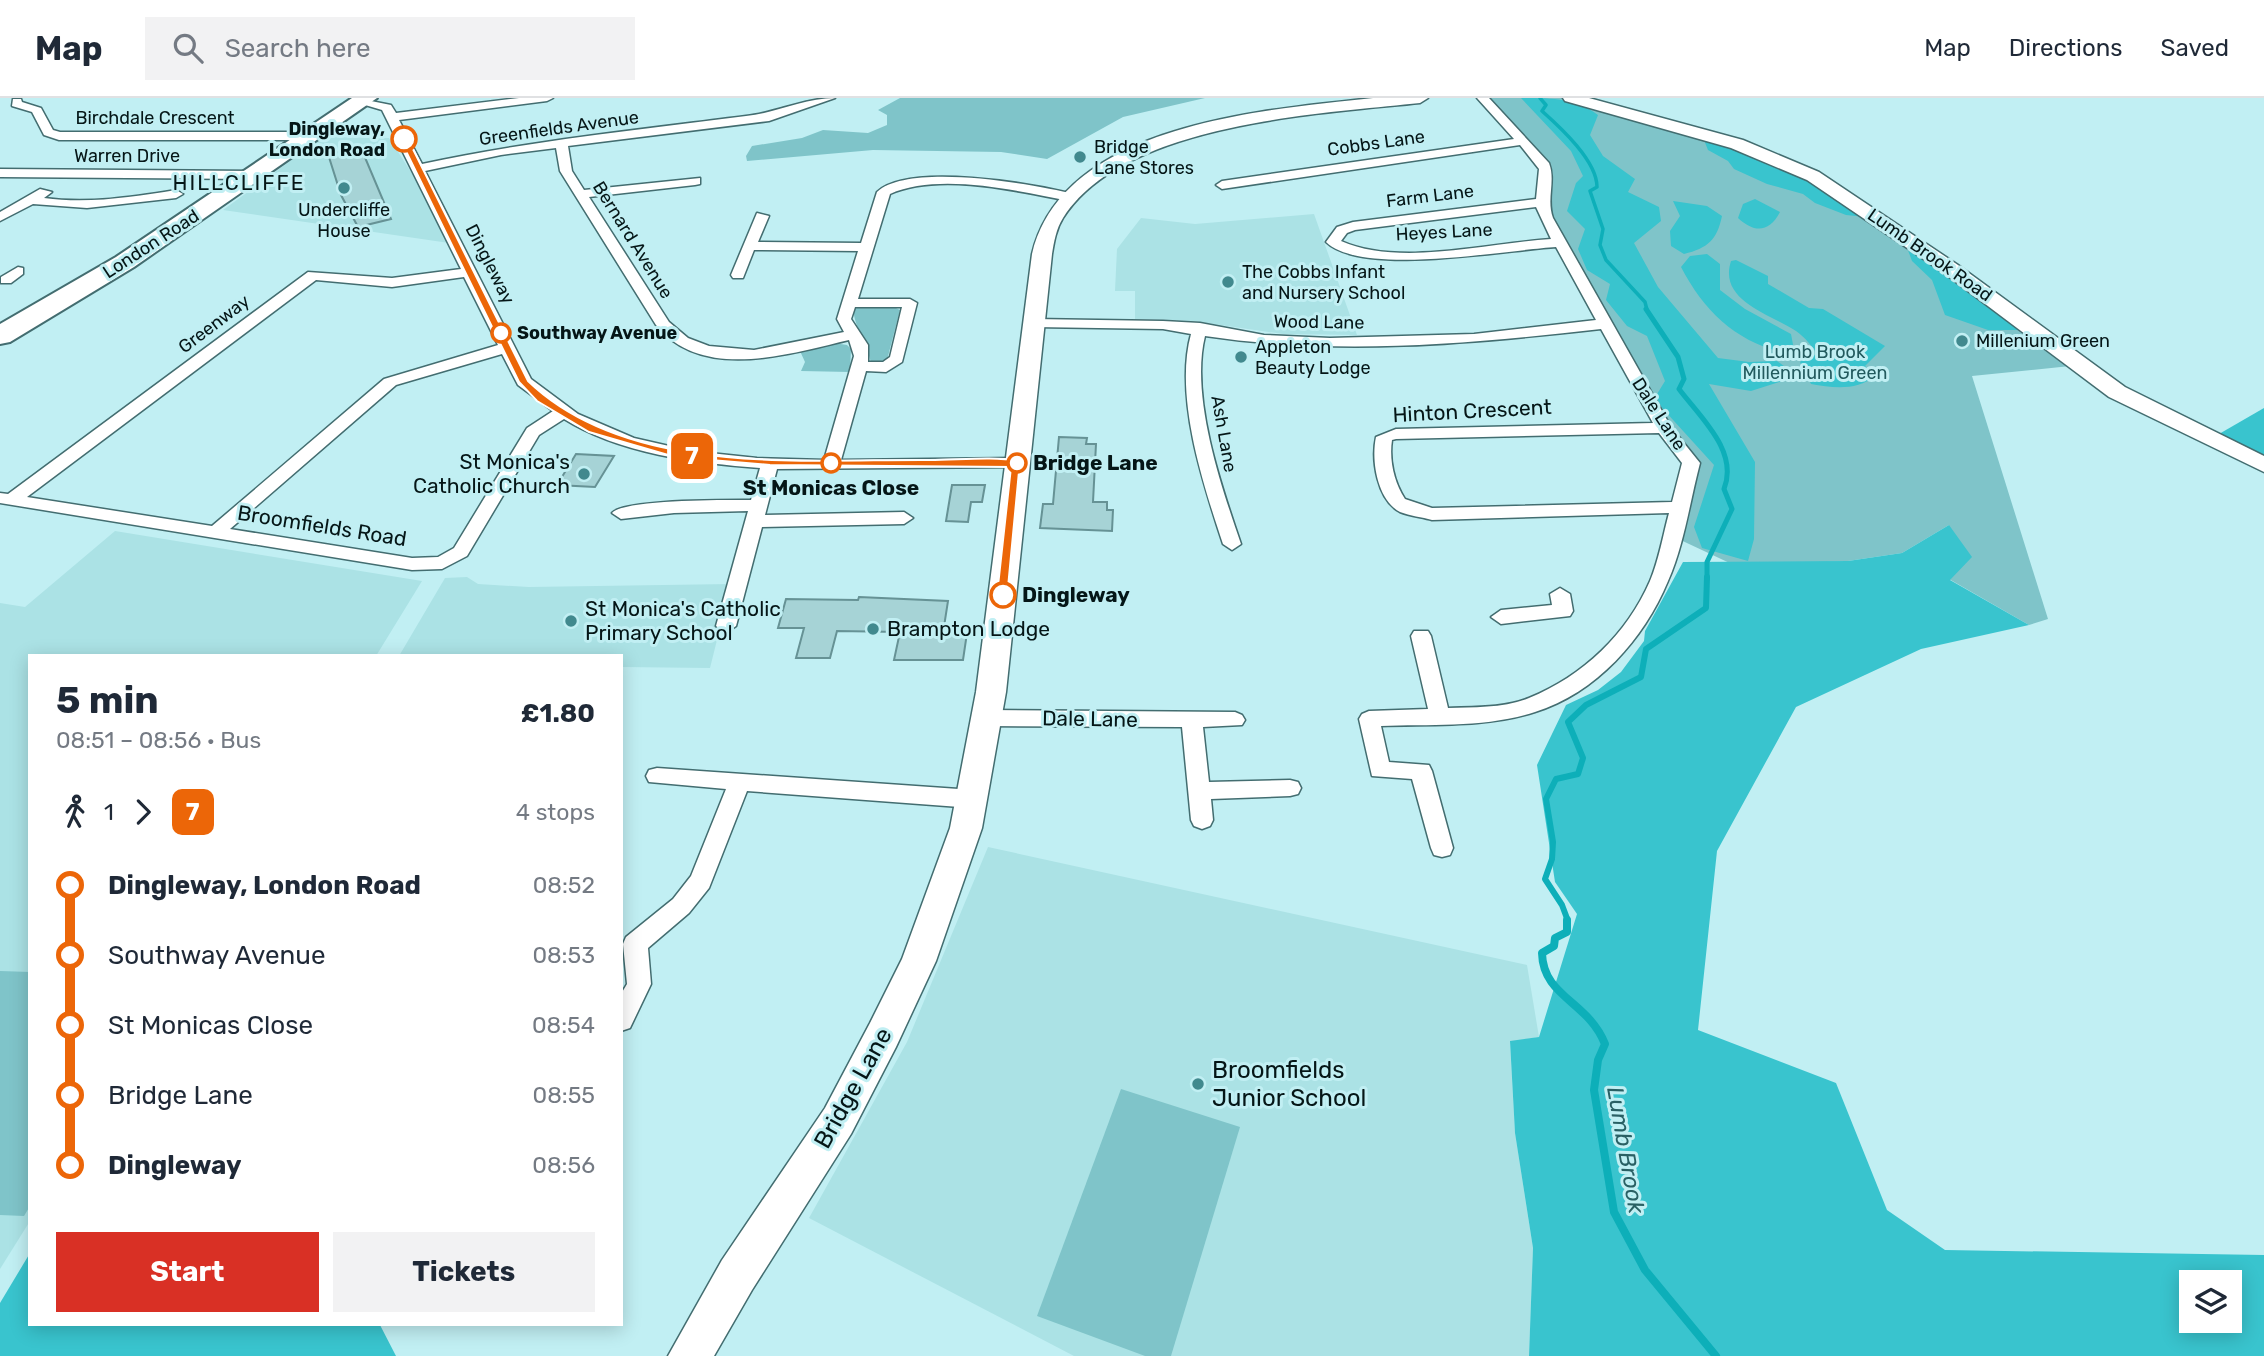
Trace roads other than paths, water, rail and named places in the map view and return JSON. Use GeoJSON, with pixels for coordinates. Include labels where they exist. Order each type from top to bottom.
{"type":"FeatureCollection","features":[{"type":"Feature","properties":{"kind":"highway","name":"London Road"},"geometry":{"type":"LineString","coordinates":[[0,335],[125,262],[364,100]]}},
{"type":"Feature","properties":{"kind":"street"},"geometry":{"type":"LineString","coordinates":[[0,101],[39,98]]}},
{"type":"Feature","properties":{"kind":"street"},"geometry":{"type":"LineString","coordinates":[[364,100],[387,107],[394,117],[547,98]]}},
{"type":"Feature","properties":{"kind":"street","name":"Greenfields Avenue"},"geometry":{"type":"LineString","coordinates":[[418,169],[501,151],[769,117],[829,98]]}},
{"type":"Feature","properties":{"kind":"street","name":"Bridge Lane"},"geometry":{"type":"LineString","coordinates":[[690,1356],[737,1275],[838,1121],[919,961],[943,900],[973,799],[988,719],[1034,323],[1046,238],[1055,216],[1069,197],[1095,175],[1124,158],[1180,136],[1274,116],[1420,98]]}},
{"type":"Feature","properties":{"kind":"street"},"geometry":{"type":"LineString","coordinates":[[1483,98],[1546,169],[1539,203]]}},
{"type":"Feature","properties":{"kind":"street","name":"Lumb Brook Road"},"geometry":{"type":"LineString","coordinates":[[1571,98],[1737,144],[1813,176],[1962,276],[2117,392],[2264,466]]}},
{"type":"Feature","properties":{"kind":"street","name":"Birchdale Crescent"},"geometry":{"type":"LineString","coordinates":[[17,101],[16,104],[37,110],[48,132],[59,136],[312,136]]}},
{"type":"Feature","properties":{"kind":"street","name":"Dingleway"},"geometry":{"type":"LineString","coordinates":[[394,117],[524,382],[562,413],[593,429],[630,443],[675,454],[770,462],[1017,463]]}},
{"type":"Feature","properties":{"kind":"street","name":"Cobbs Lane"},"geometry":{"type":"LineString","coordinates":[[1233,187],[1523,141]]}},
{"type":"Feature","properties":{"kind":"street","name":"Bernard Avenue"},"geometry":{"type":"LineString","coordinates":[[562,145],[566,171],[663,325],[678,340],[699,350],[733,355],[770,353],[853,334]]}},
{"type":"Feature","properties":{"kind":"street","name":"Warren Drive"},"geometry":{"type":"LineString","coordinates":[[0,173],[254,175]]}},
{"type":"Feature","properties":{"kind":"street"},"geometry":{"type":"LineString","coordinates":[[0,217],[33,200],[69,173]]}},
{"type":"Feature","properties":{"kind":"street"},"geometry":{"type":"LineString","coordinates":[[582,194],[695,181]]}},
{"type":"Feature","properties":{"kind":"street"},"geometry":{"type":"LineString","coordinates":[[832,463],[861,366],[860,345],[844,319],[884,192],[893,185],[906,182],[980,182],[1069,197]]}},
{"type":"Feature","properties":{"kind":"street"},"geometry":{"type":"LineString","coordinates":[[33,200],[67,204],[134,201],[176,194]]}},
{"type":"Feature","properties":{"kind":"street","name":"Farm Lane"},"geometry":{"type":"LineString","coordinates":[[1333,242],[1342,230],[1353,226],[1539,203]]}},
{"type":"Feature","properties":{"kind":"street","name":"Dale Lane"},"geometry":{"type":"LineString","coordinates":[[1442,848],[1421,771],[1380,770],[1369,719],[1501,713],[1531,706],[1569,686],[1610,656],[1639,622],[1660,579],[1691,463],[1664,428],[1539,203]]}},
{"type":"Feature","properties":{"kind":"street"},"geometry":{"type":"LineString","coordinates":[[738,275],[762,216]]}},
{"type":"Feature","properties":{"kind":"street","name":"Heyes Lane"},"geometry":{"type":"LineString","coordinates":[[1333,242],[1344,251],[1365,255],[1472,252],[1536,243],[1560,243]]}},
{"type":"Feature","properties":{"kind":"street"},"geometry":{"type":"LineString","coordinates":[[749,246],[865,247]]}},
{"type":"Feature","properties":{"kind":"street","name":"Greenway"},"geometry":{"type":"LineString","coordinates":[[5,499],[313,275],[399,285],[428,282],[470,271]]}},
{"type":"Feature","properties":{"kind":"street"},"geometry":{"type":"LineString","coordinates":[[848,303],[910,303],[897,359],[886,367],[861,366]]}},
{"type":"Feature","properties":{"kind":"street","name":"Wood Lane"},"geometry":{"type":"LineString","coordinates":[[1034,323],[1200,328],[1265,340],[1351,342],[1474,339],[1604,324]]}},
{"type":"Feature","properties":{"kind":"street","name":"Ash Lane"},"geometry":{"type":"LineString","coordinates":[[1200,328],[1194,345],[1199,422],[1232,544]]}},
{"type":"Feature","properties":{"kind":"street"},"geometry":{"type":"LineString","coordinates":[[216,532],[390,382],[508,347]]}},
{"type":"Feature","properties":{"kind":"street","name":"Broomfields Road"},"geometry":{"type":"LineString","coordinates":[[5,499],[412,564],[442,563],[457,555],[467,545],[533,432],[562,413]]}},
{"type":"Feature","properties":{"kind":"street","name":"Hinton Crescent"},"geometry":{"type":"LineString","coordinates":[[1664,428],[1396,434],[1384,437],[1379,449],[1394,498],[1404,507],[1432,514],[1680,507]]}},
{"type":"Feature","properties":{"kind":"street"},"geometry":{"type":"LineString","coordinates":[[726,626],[770,462]]}},
{"type":"Feature","properties":{"kind":"street"},"geometry":{"type":"LineString","coordinates":[[621,513],[674,507],[904,518]]}},
{"type":"Feature","properties":{"kind":"street"},"geometry":{"type":"LineString","coordinates":[[1501,617],[1563,611],[1560,594]]}},
{"type":"Feature","properties":{"kind":"street"},"geometry":{"type":"LineString","coordinates":[[1421,636],[1440,717]]}},
{"type":"Feature","properties":{"kind":"street"},"geometry":{"type":"LineString","coordinates":[[1192,718],[1202,820]]}},
{"type":"Feature","properties":{"kind":"street","name":"Dale Lane"},"geometry":{"type":"LineString","coordinates":[[988,719],[1236,720]]}},
{"type":"Feature","properties":{"kind":"street"},"geometry":{"type":"LineString","coordinates":[[657,776],[973,799]]}},
{"type":"Feature","properties":{"kind":"street"},"geometry":{"type":"LineString","coordinates":[[623,1016],[639,984],[628,942],[681,906],[701,881],[740,782]]}},
{"type":"Feature","properties":{"kind":"street"},"geometry":{"type":"LineString","coordinates":[[1199,791],[1290,788]]}},
{"type":"Feature","properties":{"kind":"waterway","name":"Lumb Brook"},"geometry":{"type":"LineString","coordinates":[[1540,98],[1546,105],[1542,111],[1577,146],[1591,167],[1597,187],[1590,191],[1603,229],[1600,245],[1606,260],[1645,302],[1647,310]]}},
{"type":"Feature","properties":{"kind":"waterway","name":"Lumb Brook"},"geometry":{"type":"LineString","coordinates":[[1646,309],[1678,357],[1684,379],[1679,389],[1715,435],[1726,461],[1724,489],[1732,509],[1707,562],[1707,577]]}},
{"type":"Feature","properties":{"kind":"waterway","name":"Lumb Brook"},"geometry":{"type":"LineString","coordinates":[[1568,921],[1562,905],[1545,879],[1552,859],[1553,842],[1546,799],[1556,779],[1578,774],[1583,758],[1568,722],[1586,705],[1641,677],[1646,649],[1706,608],[1707,577]]}},
{"type":"Feature","properties":{"kind":"waterway","name":"Lumb Brook"},"geometry":{"type":"LineString","coordinates":[[1567,920],[1567,932],[1555,938],[1554,946],[1542,953],[1544,968],[1558,990],[1588,1018],[1605,1044],[1598,1060],[1594,1090],[1614,1212],[1645,1270],[1716,1356]]}},
{"type":"Feature","properties":{"kind":"place","name":"Dingleway, London Road"},"geometry":{"type":"Point","coordinates":[404,139]}},
{"type":"Feature","properties":{"kind":"place","name":"Bridge Lane Stores"},"geometry":{"type":"Point","coordinates":[1080,157]}},
{"type":"Feature","properties":{"kind":"place","name":"Undercliffe House"},"geometry":{"type":"Point","coordinates":[344,188]}},
{"type":"Feature","properties":{"kind":"place","name":"The Cobbs Infant and Nursery School"},"geometry":{"type":"Point","coordinates":[1228,282]}},
{"type":"Feature","properties":{"kind":"place","name":"Southway Avenue"},"geometry":{"type":"Point","coordinates":[501,333]}},
{"type":"Feature","properties":{"kind":"place","name":"Millenium Green"},"geometry":{"type":"Point","coordinates":[1962,341]}},
{"type":"Feature","properties":{"kind":"place","name":"Appleton Beauty Lodge"},"geometry":{"type":"Point","coordinates":[1241,357]}},
{"type":"Feature","properties":{"kind":"place","name":"St Monicas Close"},"geometry":{"type":"Point","coordinates":[831,463]}},
{"type":"Feature","properties":{"kind":"place","name":"Bridge Lane"},"geometry":{"type":"Point","coordinates":[1017,463]}},
{"type":"Feature","properties":{"kind":"place","name":"St Monica's Catholic Church"},"geometry":{"type":"Point","coordinates":[584,474]}},
{"type":"Feature","properties":{"kind":"place","name":"Dingleway"},"geometry":{"type":"Point","coordinates":[1003,595]}},
{"type":"Feature","properties":{"kind":"place","name":"St Monica's Catholic Primary School"},"geometry":{"type":"Point","coordinates":[571,621]}},
{"type":"Feature","properties":{"kind":"place","name":"Brampton Lodge"},"geometry":{"type":"Point","coordinates":[873,629]}},
{"type":"Feature","properties":{"kind":"place","name":"Broomfields Junior School"},"geometry":{"type":"Point","coordinates":[1198,1084]}},
{"type":"Feature","properties":{"kind":"district","name":"HILLCLIFFE"},"geometry":{"type":"Point","coordinates":[239,183]}},
{"type":"Feature","properties":{"kind":"park label","name":"Lumb Brook Millennium Green"},"geometry":{"type":"Point","coordinates":[1815,362]}}]}
